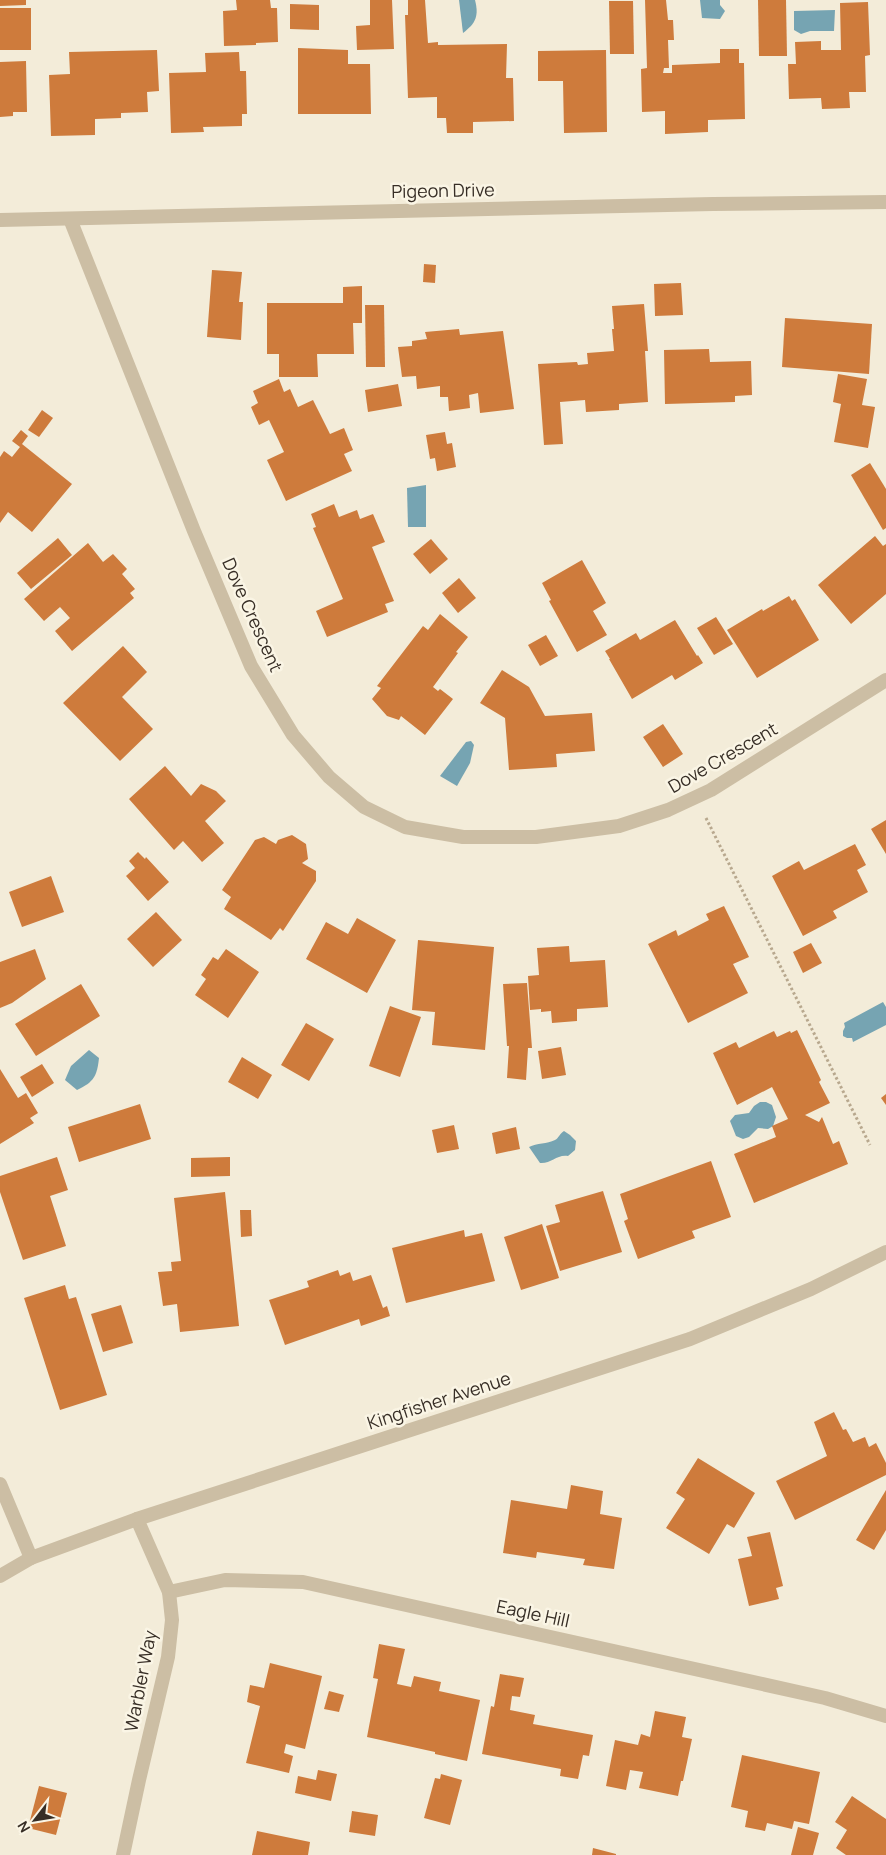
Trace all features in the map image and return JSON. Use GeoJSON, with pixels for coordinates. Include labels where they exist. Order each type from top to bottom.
{"type":"FeatureCollection","features":[{"type":"Feature","properties":{"kind":"street","name":"Pigeon Drive"},"geometry":{"type":"LineString","coordinates":[[0,220],[713,204],[886,202]]}},
{"type":"Feature","properties":{"kind":"street","name":"Dove Crescent"},"geometry":{"type":"LineString","coordinates":[[70,219],[194,531],[251,666],[292,735],[329,777],[364,806],[405,827],[462,838],[536,837],[619,826],[668,810],[711,790],[886,680]]}},
{"type":"Feature","properties":{"kind":"street","name":"Kingfisher Avenue"},"geometry":{"type":"LineString","coordinates":[[0,1576],[31,1558],[136,1519],[690,1339],[811,1289],[886,1252]]}},
{"type":"Feature","properties":{"kind":"street"},"geometry":{"type":"LineString","coordinates":[[0,1484],[31,1558]]}},
{"type":"Feature","properties":{"kind":"street","name":"Warbler Way"},"geometry":{"type":"LineString","coordinates":[[123,1855],[168,1657],[172,1620],[170,1592],[136,1519]]}},
{"type":"Feature","properties":{"kind":"street","name":"Eagle Hill"},"geometry":{"type":"LineString","coordinates":[[170,1592],[225,1580],[303,1582],[825,1698],[886,1716]]}},
{"type":"Feature","properties":{"kind":"path"},"geometry":{"type":"LineString","coordinates":[[695,797],[870,1145]]}},
{"type":"Feature","properties":{"kind":"water"},"geometry":{"type":"Polygon","coordinates":[[[459,0],[475,0],[476,6],[474,22],[463,33],[459,0]]]}},
{"type":"Feature","properties":{"kind":"water"},"geometry":{"type":"Polygon","coordinates":[[[700,0],[720,0],[720,5],[725,11],[720,19],[702,18],[700,0]]]}},
{"type":"Feature","properties":{"kind":"water"},"geometry":{"type":"Polygon","coordinates":[[[835,10],[834,31],[810,31],[801,34],[794,30],[794,11],[835,10]]]}},
{"type":"Feature","properties":{"kind":"water"},"geometry":{"type":"Polygon","coordinates":[[[426,485],[426,527],[408,527],[407,488],[426,485]]]}},
{"type":"Feature","properties":{"kind":"water"},"geometry":{"type":"Polygon","coordinates":[[[471,741],[474,745],[470,763],[457,786],[440,776],[466,742],[471,741]]]}},
{"type":"Feature","properties":{"kind":"water"},"geometry":{"type":"Polygon","coordinates":[[[883,1002],[886,1007],[886,1025],[853,1042],[852,1038],[843,1036],[844,1023],[883,1002]]]}},
{"type":"Feature","properties":{"kind":"water"},"geometry":{"type":"Polygon","coordinates":[[[89,1050],[99,1058],[96,1074],[91,1081],[77,1090],[65,1080],[71,1066],[89,1050]]]}},
{"type":"Feature","properties":{"kind":"water"},"geometry":{"type":"Polygon","coordinates":[[[760,1102],[772,1105],[776,1117],[773,1126],[768,1129],[758,1128],[749,1137],[743,1139],[736,1136],[730,1121],[735,1115],[749,1113],[760,1102]]]}},
{"type":"Feature","properties":{"kind":"water"},"geometry":{"type":"Polygon","coordinates":[[[564,1131],[576,1141],[575,1150],[568,1156],[561,1156],[540,1163],[529,1147],[555,1140],[564,1131]]]}},
{"type":"Feature","properties":{"kind":"building"},"geometry":{"type":"Polygon","coordinates":[[[0,0],[26,0],[26,5],[0,6],[0,0]]]}},
{"type":"Feature","properties":{"kind":"building"},"geometry":{"type":"Polygon","coordinates":[[[236,0],[270,0],[271,8],[277,8],[278,42],[224,46],[223,11],[237,10],[236,0]]]}},
{"type":"Feature","properties":{"kind":"building"},"geometry":{"type":"Polygon","coordinates":[[[370,0],[392,0],[394,49],[357,50],[356,26],[370,25],[370,0]]]}},
{"type":"Feature","properties":{"kind":"building"},"geometry":{"type":"Polygon","coordinates":[[[408,0],[425,0],[428,43],[438,42],[438,45],[507,44],[506,78],[513,78],[514,121],[473,122],[473,133],[447,133],[446,118],[437,118],[437,97],[408,98],[405,15],[408,15],[408,0]]]}},
{"type":"Feature","properties":{"kind":"building"},"geometry":{"type":"Polygon","coordinates":[[[645,0],[666,0],[668,20],[673,20],[674,40],[668,40],[669,68],[664,68],[663,73],[672,73],[672,65],[720,63],[720,49],[739,49],[739,63],[744,63],[745,119],[708,120],[708,132],[665,134],[665,111],[642,112],[641,69],[647,68],[645,0]]]}},
{"type":"Feature","properties":{"kind":"building"},"geometry":{"type":"Polygon","coordinates":[[[758,0],[786,0],[787,56],[759,56],[758,0]]]}},
{"type":"Feature","properties":{"kind":"building"},"geometry":{"type":"Polygon","coordinates":[[[609,1],[633,1],[634,54],[610,54],[609,1]]]}},
{"type":"Feature","properties":{"kind":"building"},"geometry":{"type":"Polygon","coordinates":[[[868,2],[870,55],[865,56],[866,92],[849,92],[850,108],[822,109],[821,98],[789,99],[788,64],[796,64],[795,42],[821,41],[821,50],[841,50],[840,3],[868,2]]]}},
{"type":"Feature","properties":{"kind":"building"},"geometry":{"type":"Polygon","coordinates":[[[290,4],[319,5],[319,30],[290,29],[290,4]]]}},
{"type":"Feature","properties":{"kind":"building"},"geometry":{"type":"Polygon","coordinates":[[[0,8],[31,8],[31,50],[0,50],[0,8]]]}},
{"type":"Feature","properties":{"kind":"building"},"geometry":{"type":"Polygon","coordinates":[[[298,48],[348,50],[348,64],[370,64],[371,114],[298,114],[298,48]]]}},
{"type":"Feature","properties":{"kind":"building"},"geometry":{"type":"Polygon","coordinates":[[[157,50],[159,91],[147,92],[148,112],[121,113],[121,118],[95,119],[95,135],[51,136],[49,75],[70,74],[69,52],[157,50]]]}},
{"type":"Feature","properties":{"kind":"building"},"geometry":{"type":"Polygon","coordinates":[[[606,50],[607,132],[564,133],[563,81],[538,81],[538,51],[606,50]]]}},
{"type":"Feature","properties":{"kind":"building"},"geometry":{"type":"Polygon","coordinates":[[[239,52],[240,71],[246,71],[247,114],[242,114],[242,126],[203,127],[204,132],[171,133],[169,73],[206,72],[205,53],[239,52]]]}},
{"type":"Feature","properties":{"kind":"building"},"geometry":{"type":"Polygon","coordinates":[[[26,61],[27,112],[13,112],[13,116],[0,117],[0,62],[26,61]]]}},
{"type":"Feature","properties":{"kind":"building"},"geometry":{"type":"Polygon","coordinates":[[[424,264],[436,265],[435,283],[423,282],[424,264]]]}},
{"type":"Feature","properties":{"kind":"building"},"geometry":{"type":"Polygon","coordinates":[[[212,270],[242,272],[239,302],[243,302],[241,340],[207,337],[212,270]]]}},
{"type":"Feature","properties":{"kind":"building"},"geometry":{"type":"Polygon","coordinates":[[[681,283],[683,315],[655,316],[654,284],[681,283]]]}},
{"type":"Feature","properties":{"kind":"building"},"geometry":{"type":"Polygon","coordinates":[[[362,286],[362,323],[353,323],[354,354],[317,354],[318,377],[279,377],[279,354],[267,354],[267,303],[343,303],[343,287],[362,286]]]}},
{"type":"Feature","properties":{"kind":"building"},"geometry":{"type":"Polygon","coordinates":[[[644,304],[648,351],[645,351],[648,402],[619,404],[619,410],[586,412],[585,400],[560,402],[563,444],[544,445],[538,364],[577,362],[578,365],[588,364],[587,353],[614,351],[612,306],[644,304]]]}},
{"type":"Feature","properties":{"kind":"building"},"geometry":{"type":"Polygon","coordinates":[[[365,305],[384,305],[385,367],[366,367],[365,305]]]}},
{"type":"Feature","properties":{"kind":"building"},"geometry":{"type":"Polygon","coordinates":[[[785,318],[872,324],[869,374],[782,367],[785,318]]]}},
{"type":"Feature","properties":{"kind":"building"},"geometry":{"type":"Polygon","coordinates":[[[459,329],[460,335],[503,331],[514,409],[480,413],[478,393],[469,395],[470,408],[449,411],[448,397],[440,397],[440,386],[417,389],[416,376],[402,377],[398,347],[412,346],[412,341],[427,339],[425,332],[459,329]]]}},
{"type":"Feature","properties":{"kind":"building"},"geometry":{"type":"Polygon","coordinates":[[[709,349],[710,362],[751,361],[752,395],[735,396],[735,402],[665,404],[664,350],[709,349]]]}},
{"type":"Feature","properties":{"kind":"building"},"geometry":{"type":"Polygon","coordinates":[[[838,374],[867,379],[862,405],[875,407],[868,448],[834,442],[841,404],[833,402],[838,374]]]}},
{"type":"Feature","properties":{"kind":"building"},"geometry":{"type":"Polygon","coordinates":[[[279,379],[284,392],[290,389],[298,407],[313,400],[330,434],[344,428],[353,450],[344,454],[352,471],[286,501],[267,460],[284,452],[269,420],[259,425],[251,407],[258,403],[253,391],[279,379]]]}},
{"type":"Feature","properties":{"kind":"building"},"geometry":{"type":"Polygon","coordinates":[[[398,384],[402,406],[368,412],[365,390],[398,384]]]}},
{"type":"Feature","properties":{"kind":"building"},"geometry":{"type":"Polygon","coordinates":[[[42,410],[53,418],[39,437],[28,430],[42,410]]]}},
{"type":"Feature","properties":{"kind":"building"},"geometry":{"type":"Polygon","coordinates":[[[21,430],[28,436],[22,444],[72,484],[32,532],[8,512],[0,523],[0,457],[4,451],[12,457],[20,447],[12,441],[21,430]]]}},
{"type":"Feature","properties":{"kind":"building"},"geometry":{"type":"Polygon","coordinates":[[[445,432],[447,444],[452,443],[456,467],[437,471],[435,458],[430,459],[426,435],[445,432]]]}},
{"type":"Feature","properties":{"kind":"building"},"geometry":{"type":"Polygon","coordinates":[[[870,463],[886,489],[886,528],[883,530],[851,475],[870,463]]]}},
{"type":"Feature","properties":{"kind":"building"},"geometry":{"type":"Polygon","coordinates":[[[334,504],[339,517],[357,510],[360,519],[373,514],[385,542],[372,547],[394,601],[385,604],[388,612],[327,637],[316,611],[343,599],[313,528],[316,527],[311,514],[334,504]]]}},
{"type":"Feature","properties":{"kind":"building"},"geometry":{"type":"Polygon","coordinates":[[[875,536],[883,546],[886,544],[886,594],[851,624],[818,585],[875,536]]]}},
{"type":"Feature","properties":{"kind":"building"},"geometry":{"type":"Polygon","coordinates":[[[58,538],[72,555],[31,589],[17,573],[58,538]]]}},
{"type":"Feature","properties":{"kind":"building"},"geometry":{"type":"Polygon","coordinates":[[[431,539],[448,559],[430,574],[413,554],[431,539]]]}},
{"type":"Feature","properties":{"kind":"building"},"geometry":{"type":"Polygon","coordinates":[[[88,543],[103,562],[113,554],[127,569],[122,574],[135,589],[130,593],[134,598],[72,651],[55,631],[70,618],[60,607],[44,621],[24,599],[88,543]]]}},
{"type":"Feature","properties":{"kind":"building"},"geometry":{"type":"Polygon","coordinates":[[[582,560],[606,603],[593,611],[607,635],[577,652],[549,601],[551,600],[542,583],[582,560]]]}},
{"type":"Feature","properties":{"kind":"building"},"geometry":{"type":"Polygon","coordinates":[[[459,578],[476,598],[458,613],[442,593],[459,578]]]}},
{"type":"Feature","properties":{"kind":"building"},"geometry":{"type":"Polygon","coordinates":[[[789,596],[792,601],[795,599],[819,640],[757,678],[727,630],[762,609],[763,611],[789,596]]]}},
{"type":"Feature","properties":{"kind":"building"},"geometry":{"type":"Polygon","coordinates":[[[440,614],[468,637],[433,687],[438,691],[440,689],[453,699],[425,735],[401,716],[399,720],[387,716],[372,699],[381,688],[377,686],[423,626],[428,630],[440,614]]]}},
{"type":"Feature","properties":{"kind":"building"},"geometry":{"type":"Polygon","coordinates":[[[716,617],[733,644],[714,655],[697,628],[716,617]]]}},
{"type":"Feature","properties":{"kind":"building"},"geometry":{"type":"Polygon","coordinates":[[[675,620],[703,663],[675,680],[672,675],[632,699],[605,651],[636,633],[640,640],[675,620]]]}},
{"type":"Feature","properties":{"kind":"building"},"geometry":{"type":"Polygon","coordinates":[[[546,635],[558,656],[540,666],[528,645],[546,635]]]}},
{"type":"Feature","properties":{"kind":"building"},"geometry":{"type":"Polygon","coordinates":[[[123,646],[147,672],[122,697],[153,729],[120,761],[63,703],[123,646]]]}},
{"type":"Feature","properties":{"kind":"building"},"geometry":{"type":"Polygon","coordinates":[[[502,670],[529,687],[545,716],[592,713],[595,751],[556,754],[557,767],[509,770],[505,718],[480,703],[502,670]]]}},
{"type":"Feature","properties":{"kind":"building"},"geometry":{"type":"Polygon","coordinates":[[[663,724],[683,754],[663,767],[643,737],[663,724]]]}},
{"type":"Feature","properties":{"kind":"building"},"geometry":{"type":"Polygon","coordinates":[[[165,766],[191,796],[201,784],[216,791],[226,801],[205,821],[224,843],[202,862],[183,841],[174,850],[129,799],[165,766]]]}},
{"type":"Feature","properties":{"kind":"building"},"geometry":{"type":"Polygon","coordinates":[[[886,820],[886,854],[871,829],[886,820]]]}},
{"type":"Feature","properties":{"kind":"building"},"geometry":{"type":"Polygon","coordinates":[[[292,835],[306,844],[308,859],[302,863],[316,871],[316,881],[283,931],[280,928],[271,940],[224,909],[231,897],[222,890],[255,840],[264,837],[276,844],[278,840],[292,835]]]}},
{"type":"Feature","properties":{"kind":"building"},"geometry":{"type":"Polygon","coordinates":[[[855,844],[866,865],[857,870],[868,892],[833,911],[837,918],[803,936],[772,876],[799,861],[804,870],[855,844]]]}},
{"type":"Feature","properties":{"kind":"building"},"geometry":{"type":"Polygon","coordinates":[[[138,852],[145,859],[146,857],[169,882],[148,901],[126,876],[135,868],[129,861],[138,852]]]}},
{"type":"Feature","properties":{"kind":"building"},"geometry":{"type":"Polygon","coordinates":[[[51,876],[64,912],[22,927],[9,892],[51,876]]]}},
{"type":"Feature","properties":{"kind":"building"},"geometry":{"type":"Polygon","coordinates":[[[724,906],[749,957],[733,964],[748,993],[688,1023],[648,944],[676,930],[678,936],[709,920],[706,914],[724,906]]]}},
{"type":"Feature","properties":{"kind":"building"},"geometry":{"type":"Polygon","coordinates":[[[156,912],[182,940],[153,967],[127,939],[156,912]]]}},
{"type":"Feature","properties":{"kind":"building"},"geometry":{"type":"Polygon","coordinates":[[[357,918],[396,940],[367,993],[306,959],[326,922],[348,934],[357,918]]]}},
{"type":"Feature","properties":{"kind":"building"},"geometry":{"type":"Polygon","coordinates":[[[418,940],[494,947],[485,1050],[432,1045],[435,1012],[412,1010],[418,940]]]}},
{"type":"Feature","properties":{"kind":"building"},"geometry":{"type":"Polygon","coordinates":[[[811,943],[822,963],[803,973],[793,952],[811,943]]]}},
{"type":"Feature","properties":{"kind":"building"},"geometry":{"type":"Polygon","coordinates":[[[569,946],[570,962],[605,960],[608,1007],[577,1009],[577,1021],[552,1023],[551,1011],[541,1012],[541,1009],[530,1010],[528,976],[539,975],[537,948],[569,946]]]}},
{"type":"Feature","properties":{"kind":"building"},"geometry":{"type":"Polygon","coordinates":[[[35,949],[46,979],[12,1003],[0,1008],[0,962],[35,949]]]}},
{"type":"Feature","properties":{"kind":"building"},"geometry":{"type":"Polygon","coordinates":[[[226,949],[259,972],[228,1018],[195,995],[206,979],[201,975],[213,957],[218,960],[226,949]]]}},
{"type":"Feature","properties":{"kind":"building"},"geometry":{"type":"Polygon","coordinates":[[[527,983],[532,1048],[528,1048],[526,1080],[507,1078],[509,1046],[507,1046],[503,984],[527,983]]]}},
{"type":"Feature","properties":{"kind":"building"},"geometry":{"type":"Polygon","coordinates":[[[81,984],[100,1016],[36,1056],[15,1024],[81,984]]]}},
{"type":"Feature","properties":{"kind":"building"},"geometry":{"type":"Polygon","coordinates":[[[390,1006],[421,1017],[400,1077],[369,1066],[390,1006]]]}},
{"type":"Feature","properties":{"kind":"building"},"geometry":{"type":"Polygon","coordinates":[[[306,1023],[334,1039],[309,1081],[281,1065],[306,1023]]]}},
{"type":"Feature","properties":{"kind":"building"},"geometry":{"type":"Polygon","coordinates":[[[797,1030],[830,1103],[805,1115],[819,1122],[822,1117],[833,1144],[839,1141],[848,1164],[754,1203],[734,1154],[776,1137],[772,1126],[788,1119],[772,1087],[737,1105],[713,1053],[736,1042],[739,1048],[774,1031],[777,1037],[797,1030]]]}},
{"type":"Feature","properties":{"kind":"building"},"geometry":{"type":"Polygon","coordinates":[[[561,1047],[566,1075],[542,1079],[538,1051],[561,1047]]]}},
{"type":"Feature","properties":{"kind":"building"},"geometry":{"type":"Polygon","coordinates":[[[242,1057],[272,1075],[258,1099],[228,1082],[242,1057]]]}},
{"type":"Feature","properties":{"kind":"building"},"geometry":{"type":"Polygon","coordinates":[[[42,1064],[54,1083],[32,1097],[20,1077],[42,1064]]]}},
{"type":"Feature","properties":{"kind":"building"},"geometry":{"type":"Polygon","coordinates":[[[0,1069],[18,1098],[26,1093],[38,1113],[30,1118],[34,1123],[0,1144],[0,1069]]]}},
{"type":"Feature","properties":{"kind":"building"},"geometry":{"type":"Polygon","coordinates":[[[886,1094],[886,1105],[881,1098],[886,1094]]]}},
{"type":"Feature","properties":{"kind":"building"},"geometry":{"type":"Polygon","coordinates":[[[140,1104],[151,1139],[79,1162],[68,1127],[140,1104]]]}},
{"type":"Feature","properties":{"kind":"building"},"geometry":{"type":"Polygon","coordinates":[[[454,1125],[459,1149],[437,1153],[432,1130],[454,1125]]]}},
{"type":"Feature","properties":{"kind":"building"},"geometry":{"type":"Polygon","coordinates":[[[516,1127],[520,1149],[496,1154],[492,1133],[516,1127]]]}},
{"type":"Feature","properties":{"kind":"building"},"geometry":{"type":"Polygon","coordinates":[[[57,1157],[68,1190],[50,1196],[66,1246],[23,1260],[0,1192],[0,1176],[57,1157]]]}},
{"type":"Feature","properties":{"kind":"building"},"geometry":{"type":"Polygon","coordinates":[[[230,1157],[230,1176],[191,1177],[191,1158],[230,1157]]]}},
{"type":"Feature","properties":{"kind":"building"},"geometry":{"type":"Polygon","coordinates":[[[711,1161],[731,1217],[692,1231],[695,1238],[638,1259],[624,1221],[628,1219],[620,1194],[711,1161]]]}},
{"type":"Feature","properties":{"kind":"building"},"geometry":{"type":"Polygon","coordinates":[[[603,1191],[622,1252],[560,1271],[546,1226],[560,1222],[555,1205],[603,1191]]]}},
{"type":"Feature","properties":{"kind":"building"},"geometry":{"type":"Polygon","coordinates":[[[225,1192],[239,1326],[180,1332],[177,1304],[163,1306],[158,1272],[172,1271],[171,1262],[181,1261],[174,1198],[225,1192]]]}},
{"type":"Feature","properties":{"kind":"building"},"geometry":{"type":"Polygon","coordinates":[[[240,1210],[251,1210],[252,1236],[241,1237],[240,1210]]]}},
{"type":"Feature","properties":{"kind":"building"},"geometry":{"type":"Polygon","coordinates":[[[542,1224],[559,1278],[521,1290],[504,1237],[542,1224]]]}},
{"type":"Feature","properties":{"kind":"building"},"geometry":{"type":"Polygon","coordinates":[[[464,1230],[465,1237],[482,1233],[495,1281],[406,1303],[392,1248],[464,1230]]]}},
{"type":"Feature","properties":{"kind":"building"},"geometry":{"type":"Polygon","coordinates":[[[338,1270],[340,1276],[350,1272],[353,1281],[371,1275],[383,1308],[387,1306],[390,1316],[361,1326],[359,1319],[285,1345],[269,1300],[309,1287],[307,1281],[338,1270]]]}},
{"type":"Feature","properties":{"kind":"building"},"geometry":{"type":"Polygon","coordinates":[[[65,1285],[69,1299],[76,1297],[107,1395],[60,1410],[24,1298],[65,1285]]]}},
{"type":"Feature","properties":{"kind":"building"},"geometry":{"type":"Polygon","coordinates":[[[121,1305],[133,1343],[103,1352],[91,1314],[121,1305]]]}},
{"type":"Feature","properties":{"kind":"building"},"geometry":{"type":"Polygon","coordinates":[[[834,1412],[843,1430],[846,1429],[853,1442],[865,1437],[869,1447],[876,1443],[886,1463],[886,1475],[795,1520],[776,1481],[827,1456],[814,1422],[834,1412]]]}},
{"type":"Feature","properties":{"kind":"building"},"geometry":{"type":"Polygon","coordinates":[[[698,1458],[755,1493],[734,1528],[727,1524],[709,1554],[666,1528],[685,1499],[676,1493],[698,1458]]]}},
{"type":"Feature","properties":{"kind":"building"},"geometry":{"type":"Polygon","coordinates":[[[571,1485],[603,1491],[600,1514],[622,1518],[614,1569],[583,1565],[585,1559],[537,1552],[536,1558],[503,1553],[511,1500],[567,1509],[571,1485]]]}},
{"type":"Feature","properties":{"kind":"building"},"geometry":{"type":"Polygon","coordinates":[[[886,1490],[886,1530],[874,1550],[856,1540],[886,1490]]]}},
{"type":"Feature","properties":{"kind":"building"},"geometry":{"type":"Polygon","coordinates":[[[770,1532],[783,1586],[776,1588],[779,1599],[749,1606],[738,1559],[752,1556],[747,1537],[770,1532]]]}},
{"type":"Feature","properties":{"kind":"building"},"geometry":{"type":"Polygon","coordinates":[[[379,1644],[405,1649],[397,1684],[411,1687],[414,1676],[441,1682],[439,1691],[480,1700],[467,1761],[367,1737],[378,1679],[373,1678],[379,1644]]]}},
{"type":"Feature","properties":{"kind":"building"},"geometry":{"type":"Polygon","coordinates":[[[270,1663],[322,1676],[305,1749],[286,1744],[284,1753],[293,1756],[289,1773],[246,1763],[260,1706],[247,1702],[250,1685],[264,1688],[270,1663]]]}},
{"type":"Feature","properties":{"kind":"building"},"geometry":{"type":"Polygon","coordinates":[[[500,1674],[524,1678],[520,1697],[512,1696],[510,1710],[535,1715],[533,1724],[593,1735],[589,1756],[583,1755],[578,1779],[560,1776],[561,1769],[482,1754],[491,1706],[494,1707],[500,1674]]]}},
{"type":"Feature","properties":{"kind":"building"},"geometry":{"type":"Polygon","coordinates":[[[329,1691],[344,1695],[339,1712],[324,1709],[329,1691]]]}},
{"type":"Feature","properties":{"kind":"building"},"geometry":{"type":"Polygon","coordinates":[[[655,1711],[686,1717],[682,1737],[692,1739],[678,1796],[639,1788],[643,1772],[630,1770],[626,1790],[606,1786],[615,1740],[638,1745],[641,1734],[650,1737],[655,1711]]]}},
{"type":"Feature","properties":{"kind":"building"},"geometry":{"type":"Polygon","coordinates":[[[742,1755],[820,1772],[809,1824],[794,1821],[792,1829],[767,1823],[765,1831],[745,1827],[748,1811],[731,1807],[742,1755]]]}},
{"type":"Feature","properties":{"kind":"building"},"geometry":{"type":"Polygon","coordinates":[[[318,1770],[337,1774],[331,1801],[295,1793],[298,1776],[316,1780],[318,1770]]]}},
{"type":"Feature","properties":{"kind":"building"},"geometry":{"type":"Polygon","coordinates":[[[441,1774],[462,1780],[450,1825],[424,1818],[435,1778],[440,1779],[441,1774]]]}},
{"type":"Feature","properties":{"kind":"building"},"geometry":{"type":"Polygon","coordinates":[[[39,1786],[67,1793],[56,1835],[28,1828],[39,1786]]]}},
{"type":"Feature","properties":{"kind":"building"},"geometry":{"type":"Polygon","coordinates":[[[852,1796],[886,1819],[886,1855],[846,1855],[836,1848],[847,1830],[835,1822],[852,1796]]]}},
{"type":"Feature","properties":{"kind":"building"},"geometry":{"type":"Polygon","coordinates":[[[352,1811],[378,1815],[375,1836],[349,1832],[352,1811]]]}},
{"type":"Feature","properties":{"kind":"building"},"geometry":{"type":"Polygon","coordinates":[[[798,1827],[819,1833],[813,1855],[791,1855],[798,1827]]]}},
{"type":"Feature","properties":{"kind":"building"},"geometry":{"type":"Polygon","coordinates":[[[257,1831],[310,1842],[308,1855],[252,1855],[257,1831]]]}},
{"type":"Feature","properties":{"kind":"building"},"geometry":{"type":"Polygon","coordinates":[[[593,1848],[616,1854],[616,1855],[592,1855],[593,1848]]]}}]}
